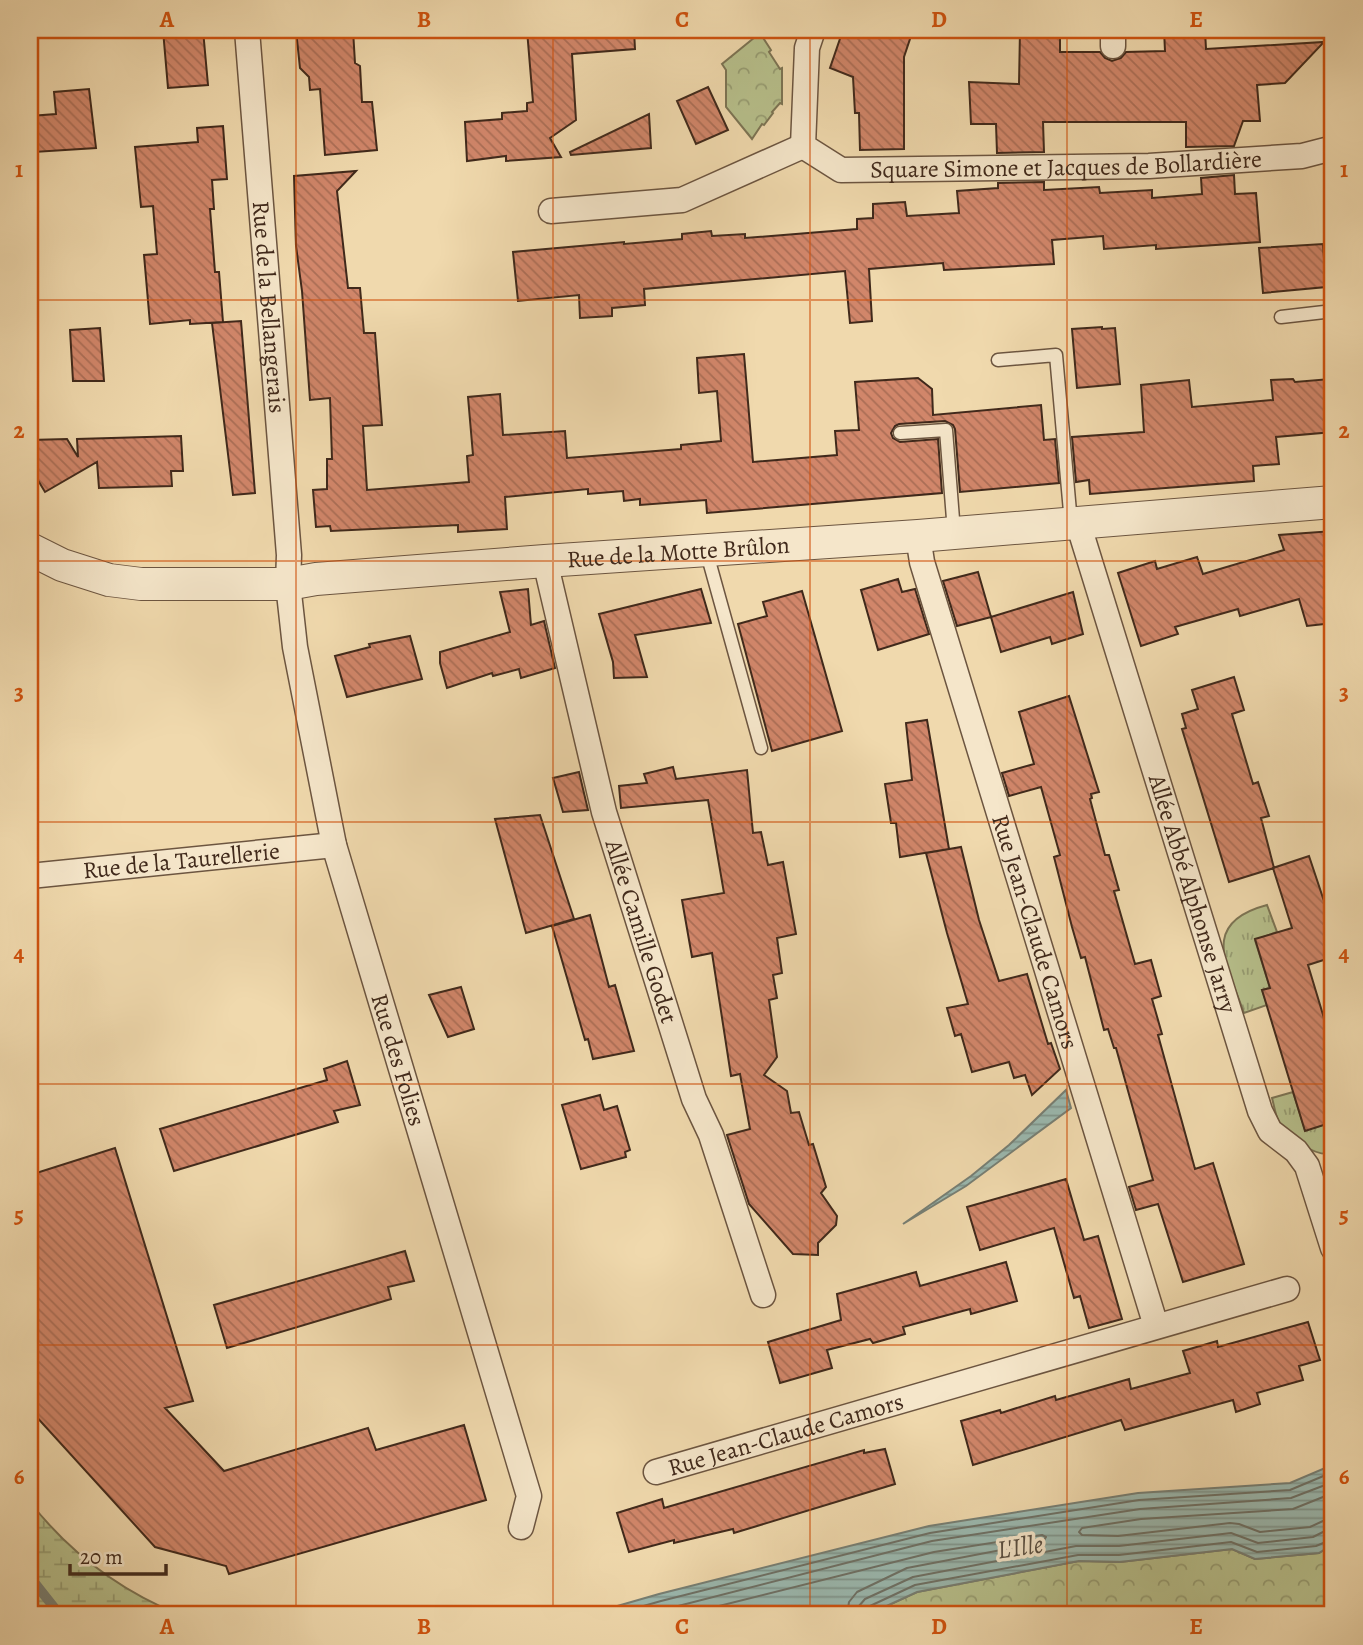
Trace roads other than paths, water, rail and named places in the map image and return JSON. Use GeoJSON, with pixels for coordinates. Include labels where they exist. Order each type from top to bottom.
{"type":"FeatureCollection","features":[{"type":"Feature","properties":{"kind":"street","name":"Rue de la Bellangerais"},"geometry":{"type":"LineString","coordinates":[[247,30],[289,555],[288,584]]}},
{"type":"Feature","properties":{"kind":"street"},"geometry":{"type":"LineString","coordinates":[[551,211],[682,200],[803,146],[807,48],[813,30]]}},
{"type":"Feature","properties":{"kind":"street","name":"Square Simone et Jacques de Bollardière"},"geometry":{"type":"LineString","coordinates":[[803,146],[841,170],[1149,166],[1303,156],[1333,148]]}},
{"type":"Feature","properties":{"kind":"street","name":"Rue de la Motte Brûlon"},"geometry":{"type":"LineString","coordinates":[[30,549],[62,565],[108,580],[180,585],[288,584],[316,579],[545,561],[918,536],[1333,502]]}},
{"type":"Feature","properties":{"kind":"street","name":"Allée Abbé Alphonse Jarry"},"geometry":{"type":"LineString","coordinates":[[1074,523],[1260,1111],[1270,1131],[1296,1151],[1307,1166],[1333,1248]]}},
{"type":"Feature","properties":{"kind":"street","name":"Rue Jean-Claude Camors"},"geometry":{"type":"LineString","coordinates":[[918,536],[922,562],[1156,1326]]}},
{"type":"Feature","properties":{"kind":"street","name":"Allée Camille Godet"},"geometry":{"type":"LineString","coordinates":[[545,561],[604,812],[694,1099],[711,1135],[764,1295]]}},
{"type":"Feature","properties":{"kind":"street","name":"Rue des Folies"},"geometry":{"type":"LineString","coordinates":[[288,584],[301,682],[334,845],[529,1496],[520,1527]]}},
{"type":"Feature","properties":{"kind":"street","name":"Rue de la Taurellerie"},"geometry":{"type":"LineString","coordinates":[[30,876],[334,845]]}},
{"type":"Feature","properties":{"kind":"street","name":"Rue Jean-Claude Camors"},"geometry":{"type":"LineString","coordinates":[[656,1472],[1287,1289]]}},
{"type":"Feature","properties":{"kind":"lane"},"geometry":{"type":"LineString","coordinates":[[1281,317],[1333,312]]}},
{"type":"Feature","properties":{"kind":"lane"},"geometry":{"type":"LineString","coordinates":[[998,360],[1056,355],[1074,523]]}},
{"type":"Feature","properties":{"kind":"lane"},"geometry":{"type":"LineString","coordinates":[[900,433],[946,430],[954,533]]}},
{"type":"Feature","properties":{"kind":"lane"},"geometry":{"type":"LineString","coordinates":[[706,550],[761,748]]}},
{"type":"Feature","properties":{"kind":"water"},"geometry":{"type":"Polygon","coordinates":[[[1066,1090],[1071,1108],[966,1186],[903,1224],[971,1176],[1009,1145],[1066,1090]]]}},
{"type":"Feature","properties":{"kind":"water","name":"L'Ille"},"geometry":{"type":"Polygon","coordinates":[[[1333,1462],[1333,1544],[1319,1553],[1255,1559],[1232,1549],[1120,1562],[1079,1561],[917,1592],[867,1615],[586,1615],[929,1526],[1138,1493],[1290,1483],[1330,1466],[1333,1462]]]}},
{"type":"Feature","properties":{"kind":"water"},"geometry":{"type":"Polygon","coordinates":[[[1318,1606],[1333,1610],[1333,1615],[1225,1615],[1318,1606]]]}},
{"type":"Feature","properties":{"kind":"waterway"},"geometry":{"type":"LineString","coordinates":[[30,1577],[60,1615]]}}]}
